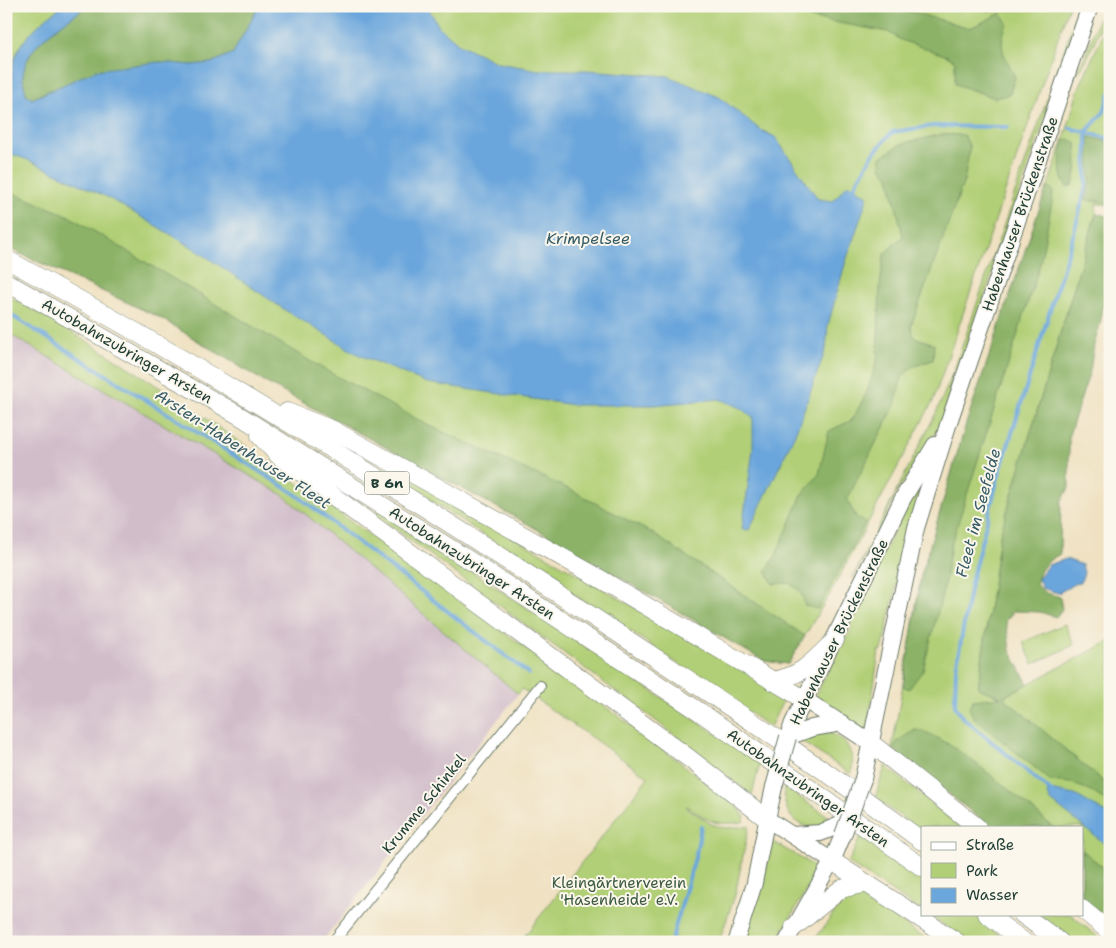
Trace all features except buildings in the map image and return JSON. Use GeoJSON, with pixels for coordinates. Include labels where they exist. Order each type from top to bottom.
{"type":"FeatureCollection","features":[{"type":"Feature","properties":{"kind":"highway","name":"Autobahnzubringer Arsten"},"geometry":{"type":"LineString","coordinates":[[6,259],[256,401],[465,532],[735,711],[921,840]]}},
{"type":"Feature","properties":{"kind":"highway","name":"Autobahnzubringer Arsten"},"geometry":{"type":"LineString","coordinates":[[6,282],[240,416],[472,562],[692,707],[921,866]]}},
{"type":"Feature","properties":{"kind":"highway"},"geometry":{"type":"LineString","coordinates":[[256,401],[333,430],[592,574],[804,699]]}},
{"type":"Feature","properties":{"kind":"highway"},"geometry":{"type":"LineString","coordinates":[[240,416],[279,456],[690,758],[766,818]]}},
{"type":"Feature","properties":{"kind":"highway"},"geometry":{"type":"LineString","coordinates":[[772,681],[796,676],[816,665],[835,640]]}},
{"type":"Feature","properties":{"kind":"highway"},"geometry":{"type":"LineString","coordinates":[[872,744],[976,826]]}},
{"type":"Feature","properties":{"kind":"highway"},"geometry":{"type":"LineString","coordinates":[[832,861],[956,942]]}},
{"type":"Feature","properties":{"kind":"highway"},"geometry":{"type":"LineString","coordinates":[[790,935],[841,889],[866,883]]}},
{"type":"Feature","properties":{"kind":"highway"},"geometry":{"type":"LineString","coordinates":[[1084,911],[1110,932]]}},
{"type":"Feature","properties":{"kind":"highway"},"geometry":{"type":"LineString","coordinates":[[989,916],[1024,942]]}},
{"type":"Feature","properties":{"kind":"highway"},"geometry":{"type":"LineString","coordinates":[[1025,916],[1060,942]]}},
{"type":"Feature","properties":{"kind":"main road","name":"Habenhauser Brückenstraße"},"geometry":{"type":"LineString","coordinates":[[790,935],[832,861],[841,829],[863,779],[872,744],[888,657],[916,528],[949,422],[1090,6]]}},
{"type":"Feature","properties":{"kind":"main road","name":"Habenhauser Brückenstraße"},"geometry":{"type":"LineString","coordinates":[[835,640],[903,498],[949,422]]}},
{"type":"Feature","properties":{"kind":"main road","name":"Habenhauser Brückenstraße"},"geometry":{"type":"LineString","coordinates":[[736,942],[754,885],[766,818],[774,787],[816,665]]}},
{"type":"Feature","properties":{"kind":"main road"},"geometry":{"type":"LineString","coordinates":[[804,699],[872,744]]}},
{"type":"Feature","properties":{"kind":"main road"},"geometry":{"type":"LineString","coordinates":[[795,730],[842,723]]}},
{"type":"Feature","properties":{"kind":"main road"},"geometry":{"type":"LineString","coordinates":[[766,818],[832,861]]}},
{"type":"Feature","properties":{"kind":"main road"},"geometry":{"type":"LineString","coordinates":[[793,835],[841,829]]}},
{"type":"Feature","properties":{"kind":"street","name":"Krumme Schinkel"},"geometry":{"type":"LineString","coordinates":[[333,942],[540,686]]}},
{"type":"Feature","properties":{"kind":"shaded area"},"geometry":{"type":"Polygon","coordinates":[[[6,332],[283,495],[518,694],[322,942],[6,942],[6,332]]]}},
{"type":"Feature","properties":{"kind":"green space"},"geometry":{"type":"Polygon","coordinates":[[[6,6],[967,6],[990,11],[991,6],[1069,6],[933,401],[831,592],[788,664],[764,661],[528,524],[265,382],[159,317],[6,247],[6,6]]]}},
{"type":"Feature","properties":{"kind":"green space"},"geometry":{"type":"Polygon","coordinates":[[[87,6],[259,6],[233,53],[211,63],[191,65],[159,62],[46,91],[33,99],[26,94],[23,81],[26,63],[32,52],[48,35],[87,6]]]}},
{"type":"Feature","properties":{"kind":"green space"},"geometry":{"type":"Polygon","coordinates":[[[794,6],[890,6],[970,28],[1001,13],[1007,23],[1002,39],[1003,51],[1015,77],[1010,94],[995,98],[955,84],[955,61],[947,56],[901,40],[888,32],[811,18],[794,6]]]}},
{"type":"Feature","properties":{"kind":"green space"},"geometry":{"type":"Polygon","coordinates":[[[1079,6],[1083,6],[942,421],[924,454],[898,490],[876,538],[852,579],[937,411],[953,373],[1079,6]]]}},
{"type":"Feature","properties":{"kind":"green space"},"geometry":{"type":"Polygon","coordinates":[[[1103,6],[1107,6],[1098,33],[1084,64],[1075,76],[1086,54],[1103,6]]]}},
{"type":"Feature","properties":{"kind":"green space"},"geometry":{"type":"Polygon","coordinates":[[[1110,18],[1110,205],[1096,204],[1096,214],[1000,535],[978,688],[1003,697],[1110,641],[1110,921],[1084,901],[1084,826],[990,826],[892,749],[921,576],[966,424],[1066,133],[1078,90],[1110,18]]]}},
{"type":"Feature","properties":{"kind":"green space"},"geometry":{"type":"Polygon","coordinates":[[[942,134],[964,135],[970,147],[964,181],[911,326],[914,337],[934,344],[933,360],[912,367],[902,377],[895,405],[847,500],[857,518],[866,522],[818,609],[805,606],[801,592],[789,583],[773,584],[766,571],[776,555],[802,495],[819,474],[829,431],[852,420],[867,392],[877,361],[880,287],[884,254],[903,236],[889,177],[881,167],[881,157],[901,144],[942,134]]]}},
{"type":"Feature","properties":{"kind":"green space"},"geometry":{"type":"Polygon","coordinates":[[[1089,137],[1110,142],[1110,203],[1085,200],[1090,181],[1089,137]]]}},
{"type":"Feature","properties":{"kind":"green space"},"geometry":{"type":"Polygon","coordinates":[[[1069,139],[1076,143],[1077,167],[1073,185],[1067,187],[1062,177],[1060,164],[1063,145],[1065,140],[1069,139]]]}},
{"type":"Feature","properties":{"kind":"green space"},"geometry":{"type":"Polygon","coordinates":[[[1050,187],[1053,191],[1052,202],[1040,264],[951,545],[944,587],[923,670],[909,689],[903,686],[921,576],[966,424],[1046,189],[1050,187]]]}},
{"type":"Feature","properties":{"kind":"green space"},"geometry":{"type":"Polygon","coordinates":[[[6,190],[67,215],[325,370],[430,426],[571,490],[652,533],[805,636],[788,664],[764,661],[528,524],[265,382],[159,317],[6,247],[6,190]]]}},
{"type":"Feature","properties":{"kind":"green space"},"geometry":{"type":"Polygon","coordinates":[[[1096,214],[1110,216],[1110,271],[1090,371],[1069,435],[1069,488],[1061,502],[1060,554],[1044,566],[1039,574],[1036,585],[1046,593],[1060,597],[1062,609],[1056,617],[1040,612],[1014,611],[1006,620],[1010,650],[1028,684],[1003,697],[1110,787],[1110,804],[1091,791],[1071,783],[1051,781],[974,718],[969,708],[973,700],[1001,697],[978,688],[1000,535],[1096,214]]]}},
{"type":"Feature","properties":{"kind":"green space","name":"Kleingärtnerverein 'Hasenheide' e.V."},"geometry":{"type":"Polygon","coordinates":[[[6,295],[98,348],[231,436],[549,665],[735,804],[745,817],[743,822],[713,822],[686,807],[711,824],[725,828],[749,826],[735,895],[719,942],[520,942],[648,777],[522,689],[518,694],[283,495],[6,332],[6,295]]]}},
{"type":"Feature","properties":{"kind":"green space"},"geometry":{"type":"Polygon","coordinates":[[[410,477],[786,695],[770,727],[639,637],[406,484],[410,477]]]}},
{"type":"Feature","properties":{"kind":"green space"},"geometry":{"type":"Polygon","coordinates":[[[920,482],[923,482],[907,537],[882,651],[879,651],[867,734],[813,699],[852,628],[850,626],[901,516],[920,482]]]}},
{"type":"Feature","properties":{"kind":"green space"},"geometry":{"type":"Polygon","coordinates":[[[378,509],[760,763],[752,795],[651,717],[375,514],[378,509]]]}},
{"type":"Feature","properties":{"kind":"green space"},"geometry":{"type":"Polygon","coordinates":[[[1065,624],[1074,645],[1033,664],[1023,642],[1065,624]]]}},
{"type":"Feature","properties":{"kind":"green space"},"geometry":{"type":"Polygon","coordinates":[[[915,730],[928,733],[945,742],[1006,787],[1052,826],[990,826],[892,749],[899,740],[915,730]]]}},
{"type":"Feature","properties":{"kind":"green space"},"geometry":{"type":"Polygon","coordinates":[[[826,732],[839,738],[848,747],[852,759],[851,774],[802,742],[809,735],[826,732]]]}},
{"type":"Feature","properties":{"kind":"green space"},"geometry":{"type":"Polygon","coordinates":[[[885,766],[960,826],[921,826],[921,831],[875,798],[885,766]]]}},
{"type":"Feature","properties":{"kind":"green space"},"geometry":{"type":"Polygon","coordinates":[[[784,787],[834,820],[813,827],[804,826],[797,822],[787,808],[784,799],[784,787]]]}},
{"type":"Feature","properties":{"kind":"green space"},"geometry":{"type":"Polygon","coordinates":[[[862,834],[921,877],[921,910],[848,863],[862,834]]]}},
{"type":"Feature","properties":{"kind":"green space"},"geometry":{"type":"Polygon","coordinates":[[[770,840],[819,869],[776,942],[744,942],[770,840]]]}},
{"type":"Feature","properties":{"kind":"green space"},"geometry":{"type":"Polygon","coordinates":[[[1084,852],[1110,873],[1110,921],[1084,901],[1084,852]]]}},
{"type":"Feature","properties":{"kind":"green space"},"geometry":{"type":"Polygon","coordinates":[[[856,892],[931,942],[892,942],[878,938],[877,942],[813,942],[834,913],[856,892]]]}},
{"type":"Feature","properties":{"kind":"green space"},"geometry":{"type":"Polygon","coordinates":[[[930,916],[975,916],[1009,942],[969,942],[930,916]]]}},
{"type":"Feature","properties":{"kind":"green space"},"geometry":{"type":"Polygon","coordinates":[[[1039,916],[1072,916],[1104,942],[1073,942],[1039,916]]]}},
{"type":"Feature","properties":{"kind":"water","name":"Krimpelsee"},"geometry":{"type":"Polygon","coordinates":[[[62,6],[87,6],[48,34],[39,43],[26,62],[23,81],[26,94],[32,99],[96,70],[159,62],[191,65],[211,63],[233,53],[259,6],[427,6],[439,27],[459,44],[498,63],[539,70],[586,70],[668,76],[719,97],[759,129],[775,137],[818,199],[833,201],[848,184],[868,196],[845,264],[828,325],[826,349],[795,434],[749,530],[742,529],[753,450],[753,417],[739,407],[719,399],[654,405],[573,405],[427,383],[359,355],[288,312],[192,247],[107,197],[28,160],[6,152],[6,104],[11,102],[12,98],[14,60],[18,50],[30,34],[62,6]]]}},
{"type":"Feature","properties":{"kind":"water"},"geometry":{"type":"Polygon","coordinates":[[[1066,559],[1082,565],[1084,573],[1081,581],[1058,593],[1042,588],[1038,579],[1048,565],[1066,559]]]}},
{"type":"Feature","properties":{"kind":"water"},"geometry":{"type":"Polygon","coordinates":[[[1050,790],[1075,795],[1110,815],[1110,848],[1051,801],[1047,793],[1050,790]]]}},
{"type":"Feature","properties":{"kind":"waterway"},"geometry":{"type":"LineString","coordinates":[[1087,131],[1104,112],[1110,93]]}},
{"type":"Feature","properties":{"kind":"waterway"},"geometry":{"type":"LineString","coordinates":[[854,187],[873,154],[892,132],[933,126],[1008,127]]}},
{"type":"Feature","properties":{"kind":"waterway","name":"Fleet im Seefelde"},"geometry":{"type":"LineString","coordinates":[[1070,128],[1110,139]]}},
{"type":"Feature","properties":{"kind":"waterway","name":"Fleet im Seefelde"},"geometry":{"type":"LineString","coordinates":[[1052,792],[962,717],[955,706],[956,669],[972,578],[998,478],[1074,233],[1086,186],[1087,131]]}},
{"type":"Feature","properties":{"kind":"waterway","name":"Arsten-Habenhauser Fleet"},"geometry":{"type":"LineString","coordinates":[[6,312],[294,493],[529,674]]}},
{"type":"Feature","properties":{"kind":"waterway"},"geometry":{"type":"LineString","coordinates":[[671,942],[696,854],[701,827]]}}]}
